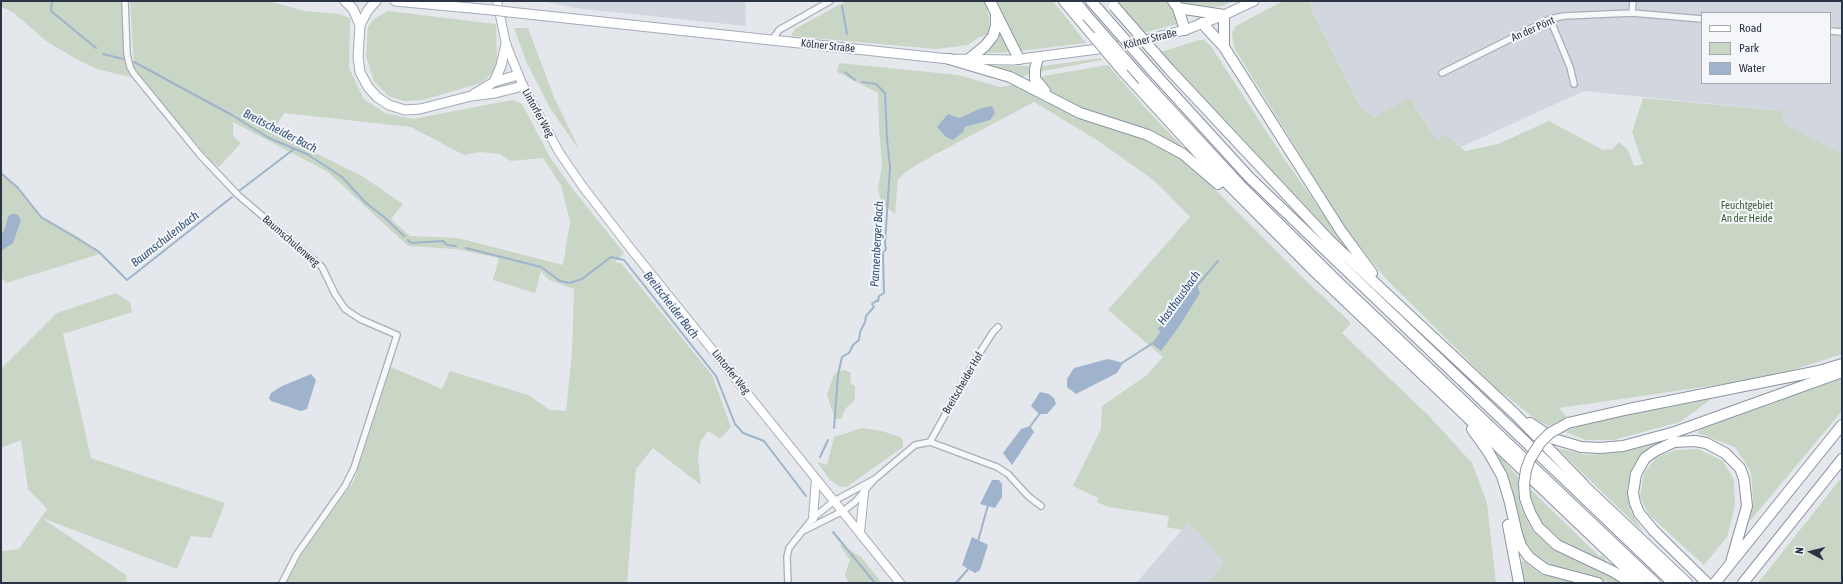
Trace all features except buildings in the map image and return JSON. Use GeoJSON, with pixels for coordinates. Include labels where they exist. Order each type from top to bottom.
{"type":"FeatureCollection","features":[{"type":"Feature","properties":{"kind":"highway"},"geometry":{"type":"LineString","coordinates":[[990,1],[1019,59]]}},
{"type":"Feature","properties":{"kind":"highway"},"geometry":{"type":"LineString","coordinates":[[1064,1],[1122,70],[1247,205],[1316,273],[1641,583]]}},
{"type":"Feature","properties":{"kind":"highway"},"geometry":{"type":"LineString","coordinates":[[1075,1],[1143,80],[1240,185],[1339,283],[1655,583]]}},
{"type":"Feature","properties":{"kind":"highway"},"geometry":{"type":"LineString","coordinates":[[1091,1],[1156,76],[1249,177],[1672,583]]}},
{"type":"Feature","properties":{"kind":"highway"},"geometry":{"type":"LineString","coordinates":[[1112,3],[1169,69],[1330,241],[1515,414],[1583,484],[1687,583]]}},
{"type":"Feature","properties":{"kind":"highway"},"geometry":{"type":"LineString","coordinates":[[1176,4],[1224,15],[1224,47]]}},
{"type":"Feature","properties":{"kind":"highway"},"geometry":{"type":"LineString","coordinates":[[1176,4],[1184,30]]}},
{"type":"Feature","properties":{"kind":"highway"},"geometry":{"type":"LineString","coordinates":[[969,59],[985,46],[993,36],[996,26],[996,13]]}},
{"type":"Feature","properties":{"kind":"highway"},"geometry":{"type":"LineString","coordinates":[[1202,24],[1224,47],[1341,231],[1386,292]]}},
{"type":"Feature","properties":{"kind":"highway"},"geometry":{"type":"LineString","coordinates":[[1038,58],[1035,69],[1035,79],[1054,100]]}},
{"type":"Feature","properties":{"kind":"highway"},"geometry":{"type":"LineString","coordinates":[[949,59],[986,68],[1020,81],[1089,117],[1139,131],[1166,144],[1192,161],[1224,190],[1247,205]]}},
{"type":"Feature","properties":{"kind":"highway"},"geometry":{"type":"LineString","coordinates":[[1424,345],[1583,484]]}},
{"type":"Feature","properties":{"kind":"highway"},"geometry":{"type":"LineString","coordinates":[[1632,583],[1612,570],[1557,545],[1538,527],[1530,512],[1524,484],[1526,470],[1530,459],[1540,443],[1550,433],[1568,423],[1629,409],[1820,371],[1842,364]]}},
{"type":"Feature","properties":{"kind":"highway"},"geometry":{"type":"LineString","coordinates":[[1515,414],[1554,439],[1581,447],[1600,448],[1623,446],[1675,432],[1842,372]]}},
{"type":"Feature","properties":{"kind":"highway"},"geometry":{"type":"LineString","coordinates":[[1464,414],[1498,468],[1509,499],[1519,541],[1533,562],[1551,571],[1598,583]]}},
{"type":"Feature","properties":{"kind":"highway"},"geometry":{"type":"LineString","coordinates":[[1715,583],[1842,425]]}},
{"type":"Feature","properties":{"kind":"highway"},"geometry":{"type":"LineString","coordinates":[[1707,583],[1644,520],[1635,503],[1633,493],[1636,474],[1645,458],[1663,445],[1674,442],[1695,441],[1716,447],[1726,453],[1740,468],[1744,479],[1747,506],[1731,562]]}},
{"type":"Feature","properties":{"kind":"highway"},"geometry":{"type":"LineString","coordinates":[[1743,583],[1842,459]]}},
{"type":"Feature","properties":{"kind":"highway"},"geometry":{"type":"LineString","coordinates":[[1509,499],[1509,528],[1519,583]]}},
{"type":"Feature","properties":{"kind":"main road"},"geometry":{"type":"LineString","coordinates":[[345,1],[353,9],[360,25]]}},
{"type":"Feature","properties":{"kind":"main road"},"geometry":{"type":"LineString","coordinates":[[376,1],[368,10],[360,25],[358,57],[360,72],[368,87],[377,97],[389,105],[405,110],[420,110],[471,96],[495,93],[522,86]]}},
{"type":"Feature","properties":{"kind":"main road","name":"Kölner Straße"},"geometry":{"type":"LineString","coordinates":[[395,1],[447,3],[509,12],[949,59],[1038,58],[1121,46],[1202,24],[1254,1]]}},
{"type":"Feature","properties":{"kind":"main road"},"geometry":{"type":"LineString","coordinates":[[470,1],[492,10]]}},
{"type":"Feature","properties":{"kind":"main road","name":"Lintorfer Weg"},"geometry":{"type":"LineString","coordinates":[[497,1],[506,44],[522,86],[559,152],[602,212],[900,583]]}},
{"type":"Feature","properties":{"kind":"main road"},"geometry":{"type":"LineString","coordinates":[[494,82],[499,72],[506,44]]}},
{"type":"Feature","properties":{"kind":"main road"},"geometry":{"type":"LineString","coordinates":[[471,96],[494,82],[518,75]]}},
{"type":"Feature","properties":{"kind":"main road"},"geometry":{"type":"LineString","coordinates":[[813,518],[816,479]]}},
{"type":"Feature","properties":{"kind":"main road"},"geometry":{"type":"LineString","coordinates":[[860,532],[864,493]]}},
{"type":"Feature","properties":{"kind":"street","name":"Baumschulenweg"},"geometry":{"type":"LineString","coordinates":[[125,1],[127,54],[130,67],[134,74],[196,150],[238,195],[322,267],[335,294],[345,309],[360,319],[398,334],[354,468],[345,486],[297,554],[282,583]]}},
{"type":"Feature","properties":{"kind":"street"},"geometry":{"type":"LineString","coordinates":[[772,40],[779,30],[830,1]]}},
{"type":"Feature","properties":{"kind":"street"},"geometry":{"type":"LineString","coordinates":[[1632,13],[1633,1]]}},
{"type":"Feature","properties":{"kind":"street","name":"An der Pönt"},"geometry":{"type":"LineString","coordinates":[[1442,73],[1550,20],[1564,16],[1581,14],[1632,13],[1701,19]]}},
{"type":"Feature","properties":{"kind":"street"},"geometry":{"type":"LineString","coordinates":[[1550,20],[1570,67],[1574,84]]}},
{"type":"Feature","properties":{"kind":"street"},"geometry":{"type":"LineString","coordinates":[[1831,31],[1842,32]]}},
{"type":"Feature","properties":{"kind":"street","name":"Breitscheider Hof"},"geometry":{"type":"LineString","coordinates":[[930,442],[977,357],[993,332],[998,327]]}},
{"type":"Feature","properties":{"kind":"street"},"geometry":{"type":"LineString","coordinates":[[803,531],[842,511],[855,502],[875,479],[915,445],[930,442],[997,467],[1008,474],[1028,496],[1041,506]]}},
{"type":"Feature","properties":{"kind":"street"},"geometry":{"type":"LineString","coordinates":[[788,583],[788,552],[792,543],[813,518],[834,501],[875,479]]}},
{"type":"Feature","properties":{"kind":"shaded area"},"geometry":{"type":"Polygon","coordinates":[[[541,1],[745,1],[746,26],[575,8],[541,1]]]}},
{"type":"Feature","properties":{"kind":"shaded area"},"geometry":{"type":"Polygon","coordinates":[[[1310,1],[1842,1],[1842,154],[1783,123],[1784,111],[1584,91],[1461,147],[1444,133],[1437,140],[1415,105],[1373,117],[1361,108],[1312,10],[1310,1]]]}},
{"type":"Feature","properties":{"kind":"shaded area"},"geometry":{"type":"Polygon","coordinates":[[[1194,516],[1270,583],[1136,583],[1194,516]]]}},
{"type":"Feature","properties":{"kind":"green space"},"geometry":{"type":"Polygon","coordinates":[[[1,1],[123,1],[125,61],[130,77],[97,69],[76,59],[46,41],[13,12],[1,7],[1,1]]]}},
{"type":"Feature","properties":{"kind":"green space"},"geometry":{"type":"Polygon","coordinates":[[[130,1],[268,1],[305,11],[339,14],[350,18],[349,68],[364,99],[385,113],[413,119],[512,100],[522,104],[551,159],[575,192],[624,253],[615,262],[622,264],[712,375],[731,427],[720,439],[708,431],[700,442],[698,457],[701,485],[653,448],[636,469],[627,583],[286,583],[302,554],[354,481],[391,367],[442,389],[450,371],[528,395],[550,410],[566,411],[572,354],[574,289],[549,280],[541,271],[535,293],[493,280],[499,258],[456,249],[408,246],[328,172],[233,122],[233,136],[241,143],[219,167],[213,163],[140,78],[134,66],[130,1]],[[284,113],[273,132],[362,176],[403,204],[391,219],[410,236],[458,238],[563,265],[570,222],[561,185],[543,158],[511,161],[500,154],[480,152],[464,155],[411,127],[284,113]]]}},
{"type":"Feature","properties":{"kind":"green space"},"geometry":{"type":"Polygon","coordinates":[[[846,1],[985,1],[989,17],[990,34],[979,37],[968,45],[936,49],[791,36],[795,29],[846,1]]]}},
{"type":"Feature","properties":{"kind":"green space"},"geometry":{"type":"Polygon","coordinates":[[[995,1],[1053,1],[1086,43],[1019,51],[995,1]]]}},
{"type":"Feature","properties":{"kind":"green space"},"geometry":{"type":"Polygon","coordinates":[[[1116,1],[1166,1],[1176,13],[1177,24],[1143,33],[1116,1]]]}},
{"type":"Feature","properties":{"kind":"green space"},"geometry":{"type":"Polygon","coordinates":[[[1180,1],[1233,1],[1222,6],[1200,8],[1189,6],[1180,1]]]}},
{"type":"Feature","properties":{"kind":"green space","name":"Feuchtgebiet An der Heide"},"geometry":{"type":"Polygon","coordinates":[[[1283,1],[1310,1],[1312,11],[1361,108],[1374,117],[1410,98],[1437,140],[1444,133],[1465,151],[1498,144],[1549,121],[1603,150],[1612,149],[1619,142],[1628,150],[1634,166],[1643,164],[1632,132],[1643,98],[1784,111],[1783,123],[1842,154],[1842,354],[1783,373],[1724,384],[1559,408],[1567,417],[1548,426],[1538,421],[1496,388],[1387,280],[1348,232],[1234,48],[1232,33],[1236,26],[1283,1]]]}},
{"type":"Feature","properties":{"kind":"green space"},"geometry":{"type":"Polygon","coordinates":[[[388,11],[496,24],[497,61],[492,74],[481,83],[423,100],[404,101],[388,96],[374,81],[366,57],[368,27],[374,19],[388,11]]]}},
{"type":"Feature","properties":{"kind":"green space"},"geometry":{"type":"Polygon","coordinates":[[[999,23],[1013,52],[981,53],[999,23]]]}},
{"type":"Feature","properties":{"kind":"green space"},"geometry":{"type":"Polygon","coordinates":[[[514,28],[528,28],[554,97],[580,151],[550,108],[526,61],[514,28]]]}},
{"type":"Feature","properties":{"kind":"green space"},"geometry":{"type":"Polygon","coordinates":[[[1199,40],[1204,40],[1210,45],[1285,160],[1352,254],[1325,229],[1158,53],[1199,40]]]}},
{"type":"Feature","properties":{"kind":"green space"},"geometry":{"type":"Polygon","coordinates":[[[1100,58],[1102,60],[1038,72],[1043,66],[1100,58]]]}},
{"type":"Feature","properties":{"kind":"green space"},"geometry":{"type":"Polygon","coordinates":[[[839,63],[958,75],[1000,87],[1018,84],[1067,112],[1151,141],[1185,162],[1200,174],[1302,277],[1351,323],[1342,333],[1429,416],[1472,463],[1487,503],[1496,583],[1209,583],[1224,562],[1189,522],[1182,530],[1167,527],[1169,516],[1108,507],[1097,502],[1098,498],[1073,486],[1101,429],[1102,406],[1147,375],[1163,357],[1108,310],[1190,217],[1152,179],[1100,142],[1034,102],[910,169],[898,179],[895,214],[881,202],[878,188],[882,166],[878,93],[837,72],[839,63]]]}},
{"type":"Feature","properties":{"kind":"green space"},"geometry":{"type":"Polygon","coordinates":[[[1108,65],[1147,110],[1182,146],[1181,148],[1071,105],[1047,89],[1038,77],[1108,65]]]}},
{"type":"Feature","properties":{"kind":"green space"},"geometry":{"type":"Polygon","coordinates":[[[987,66],[1031,66],[1029,74],[1021,78],[987,66]]]}},
{"type":"Feature","properties":{"kind":"green space"},"geometry":{"type":"Polygon","coordinates":[[[1,173],[18,187],[41,216],[79,237],[100,254],[6,283],[1,277],[1,173]]]}},
{"type":"Feature","properties":{"kind":"green space"},"geometry":{"type":"Polygon","coordinates":[[[116,293],[130,302],[132,312],[63,334],[91,458],[225,503],[211,538],[191,536],[177,569],[42,518],[126,575],[127,583],[1,583],[1,549],[4,551],[19,549],[47,509],[28,489],[21,440],[1,448],[1,369],[57,313],[116,293]]]}},
{"type":"Feature","properties":{"kind":"green space"},"geometry":{"type":"Polygon","coordinates":[[[845,370],[851,373],[850,383],[855,386],[855,398],[846,408],[841,419],[835,419],[827,395],[833,377],[837,372],[845,370]]]}},
{"type":"Feature","properties":{"kind":"green space"},"geometry":{"type":"Polygon","coordinates":[[[1842,378],[1842,411],[1749,522],[1753,499],[1751,472],[1735,447],[1697,433],[1705,426],[1842,378]]]}},
{"type":"Feature","properties":{"kind":"green space"},"geometry":{"type":"Polygon","coordinates":[[[1711,399],[1680,422],[1613,440],[1586,440],[1565,432],[1585,423],[1711,399]]]}},
{"type":"Feature","properties":{"kind":"green space"},"geometry":{"type":"Polygon","coordinates":[[[862,428],[882,431],[900,437],[903,441],[903,447],[848,486],[838,486],[830,480],[817,462],[827,465],[834,437],[862,428]]]}},
{"type":"Feature","properties":{"kind":"green space"},"geometry":{"type":"Polygon","coordinates":[[[1666,440],[1647,450],[1633,466],[1627,489],[1631,512],[1643,532],[1557,448],[1586,455],[1615,453],[1666,440]]]}},
{"type":"Feature","properties":{"kind":"green space"},"geometry":{"type":"Polygon","coordinates":[[[1698,449],[1723,461],[1734,480],[1735,506],[1727,537],[1704,565],[1648,514],[1640,496],[1644,473],[1657,457],[1676,450],[1698,449]]]}},
{"type":"Feature","properties":{"kind":"green space"},"geometry":{"type":"Polygon","coordinates":[[[1499,455],[1519,478],[1518,492],[1521,507],[1532,530],[1554,548],[1628,583],[1613,583],[1566,571],[1546,564],[1535,557],[1529,550],[1523,536],[1508,479],[1497,457],[1499,455]]]}},
{"type":"Feature","properties":{"kind":"green space"},"geometry":{"type":"Polygon","coordinates":[[[1842,477],[1842,583],[1758,583],[1842,477]]]}},
{"type":"Feature","properties":{"kind":"green space"},"geometry":{"type":"Polygon","coordinates":[[[1529,488],[1600,557],[1602,555],[1607,562],[1604,565],[1555,540],[1538,519],[1530,497],[1529,488]]]}},
{"type":"Feature","properties":{"kind":"green space"},"geometry":{"type":"Polygon","coordinates":[[[838,543],[861,557],[882,583],[849,583],[845,575],[850,560],[838,543]]]}},
{"type":"Feature","properties":{"kind":"green space"},"geometry":{"type":"Polygon","coordinates":[[[1525,561],[1541,574],[1578,583],[1523,583],[1521,562],[1525,561]]]}},
{"type":"Feature","properties":{"kind":"water"},"geometry":{"type":"Polygon","coordinates":[[[992,106],[995,113],[990,120],[965,127],[963,132],[953,140],[946,137],[937,127],[948,114],[959,118],[982,108],[992,106]]]}},
{"type":"Feature","properties":{"kind":"water"},"geometry":{"type":"Polygon","coordinates":[[[11,214],[17,214],[21,220],[13,243],[1,251],[1,234],[4,231],[8,217],[11,214]]]}},
{"type":"Feature","properties":{"kind":"water"},"geometry":{"type":"Polygon","coordinates":[[[1197,286],[1200,293],[1180,325],[1161,351],[1152,344],[1161,331],[1157,329],[1171,318],[1188,289],[1197,286]]]}},
{"type":"Feature","properties":{"kind":"water"},"geometry":{"type":"Polygon","coordinates":[[[1108,359],[1123,363],[1117,373],[1076,394],[1067,387],[1067,379],[1074,368],[1108,359]]]}},
{"type":"Feature","properties":{"kind":"water"},"geometry":{"type":"Polygon","coordinates":[[[311,374],[316,380],[307,409],[301,411],[271,401],[269,398],[271,393],[282,386],[311,374]]]}},
{"type":"Feature","properties":{"kind":"water"},"geometry":{"type":"Polygon","coordinates":[[[1040,392],[1049,394],[1054,398],[1056,404],[1047,414],[1039,414],[1031,406],[1040,392]]]}},
{"type":"Feature","properties":{"kind":"water"},"geometry":{"type":"Polygon","coordinates":[[[1030,426],[1034,432],[1012,465],[1003,453],[1021,429],[1030,426]]]}},
{"type":"Feature","properties":{"kind":"water"},"geometry":{"type":"Polygon","coordinates":[[[992,480],[999,480],[1002,484],[1002,497],[995,508],[980,504],[992,480]]]}},
{"type":"Feature","properties":{"kind":"water"},"geometry":{"type":"Polygon","coordinates":[[[972,537],[988,545],[980,570],[975,573],[962,565],[972,537]]]}},
{"type":"Feature","properties":{"kind":"waterway","name":"Breitscheider Bach"},"geometry":{"type":"LineString","coordinates":[[52,1],[51,11],[96,48]]}},
{"type":"Feature","properties":{"kind":"waterway","name":"Pannenberger Bach"},"geometry":{"type":"LineString","coordinates":[[842,6],[847,34]]}},
{"type":"Feature","properties":{"kind":"waterway","name":"Breitscheider Bach"},"geometry":{"type":"LineString","coordinates":[[103,54],[123,59]]}},
{"type":"Feature","properties":{"kind":"waterway","name":"Breitscheider Bach"},"geometry":{"type":"LineString","coordinates":[[134,62],[232,115],[269,138],[307,154],[342,177],[366,203],[384,217],[404,236]]}},
{"type":"Feature","properties":{"kind":"waterway","name":"Pannenberger Bach"},"geometry":{"type":"LineString","coordinates":[[845,72],[855,80]]}},
{"type":"Feature","properties":{"kind":"waterway","name":"Pannenberger Bach"},"geometry":{"type":"LineString","coordinates":[[834,428],[838,375],[842,357],[849,353],[853,345],[859,340],[860,332],[866,316],[874,307],[872,304],[878,301],[879,296],[884,293],[883,253],[886,249],[885,243],[890,167],[885,93],[876,84],[862,82]]}},
{"type":"Feature","properties":{"kind":"waterway","name":"Baumschulenbach"},"geometry":{"type":"LineString","coordinates":[[239,191],[294,149]]}},
{"type":"Feature","properties":{"kind":"waterway","name":"Baumschulenbach"},"geometry":{"type":"LineString","coordinates":[[1,173],[18,188],[41,217],[98,251],[127,280],[232,197]]}},
{"type":"Feature","properties":{"kind":"waterway","name":"Breitscheider Bach"},"geometry":{"type":"LineString","coordinates":[[408,240],[411,243],[443,241],[447,245],[456,246]]}},
{"type":"Feature","properties":{"kind":"waterway","name":"Breitscheider Bach"},"geometry":{"type":"LineString","coordinates":[[466,248],[541,267],[560,281],[569,283],[582,279],[611,257],[624,260],[716,376],[735,424],[743,433],[764,441],[806,496]]}},
{"type":"Feature","properties":{"kind":"waterway","name":"Hasthausbach"},"geometry":{"type":"LineString","coordinates":[[1195,288],[1218,261]]}},
{"type":"Feature","properties":{"kind":"waterway","name":"Hasthausbach"},"geometry":{"type":"LineString","coordinates":[[1122,363],[1153,343]]}},
{"type":"Feature","properties":{"kind":"waterway","name":"Hasthausbach"},"geometry":{"type":"LineString","coordinates":[[1029,428],[1041,412]]}},
{"type":"Feature","properties":{"kind":"waterway","name":"Pannenberger Bach"},"geometry":{"type":"LineString","coordinates":[[820,457],[828,440]]}},
{"type":"Feature","properties":{"kind":"waterway","name":"Hasthausbach"},"geometry":{"type":"LineString","coordinates":[[978,541],[988,505]]}},
{"type":"Feature","properties":{"kind":"waterway","name":"Breitscheider Bach"},"geometry":{"type":"LineString","coordinates":[[833,532],[875,583]]}},
{"type":"Feature","properties":{"kind":"waterway","name":"Hasthausbach"},"geometry":{"type":"LineString","coordinates":[[956,583],[969,568]]}}]}
